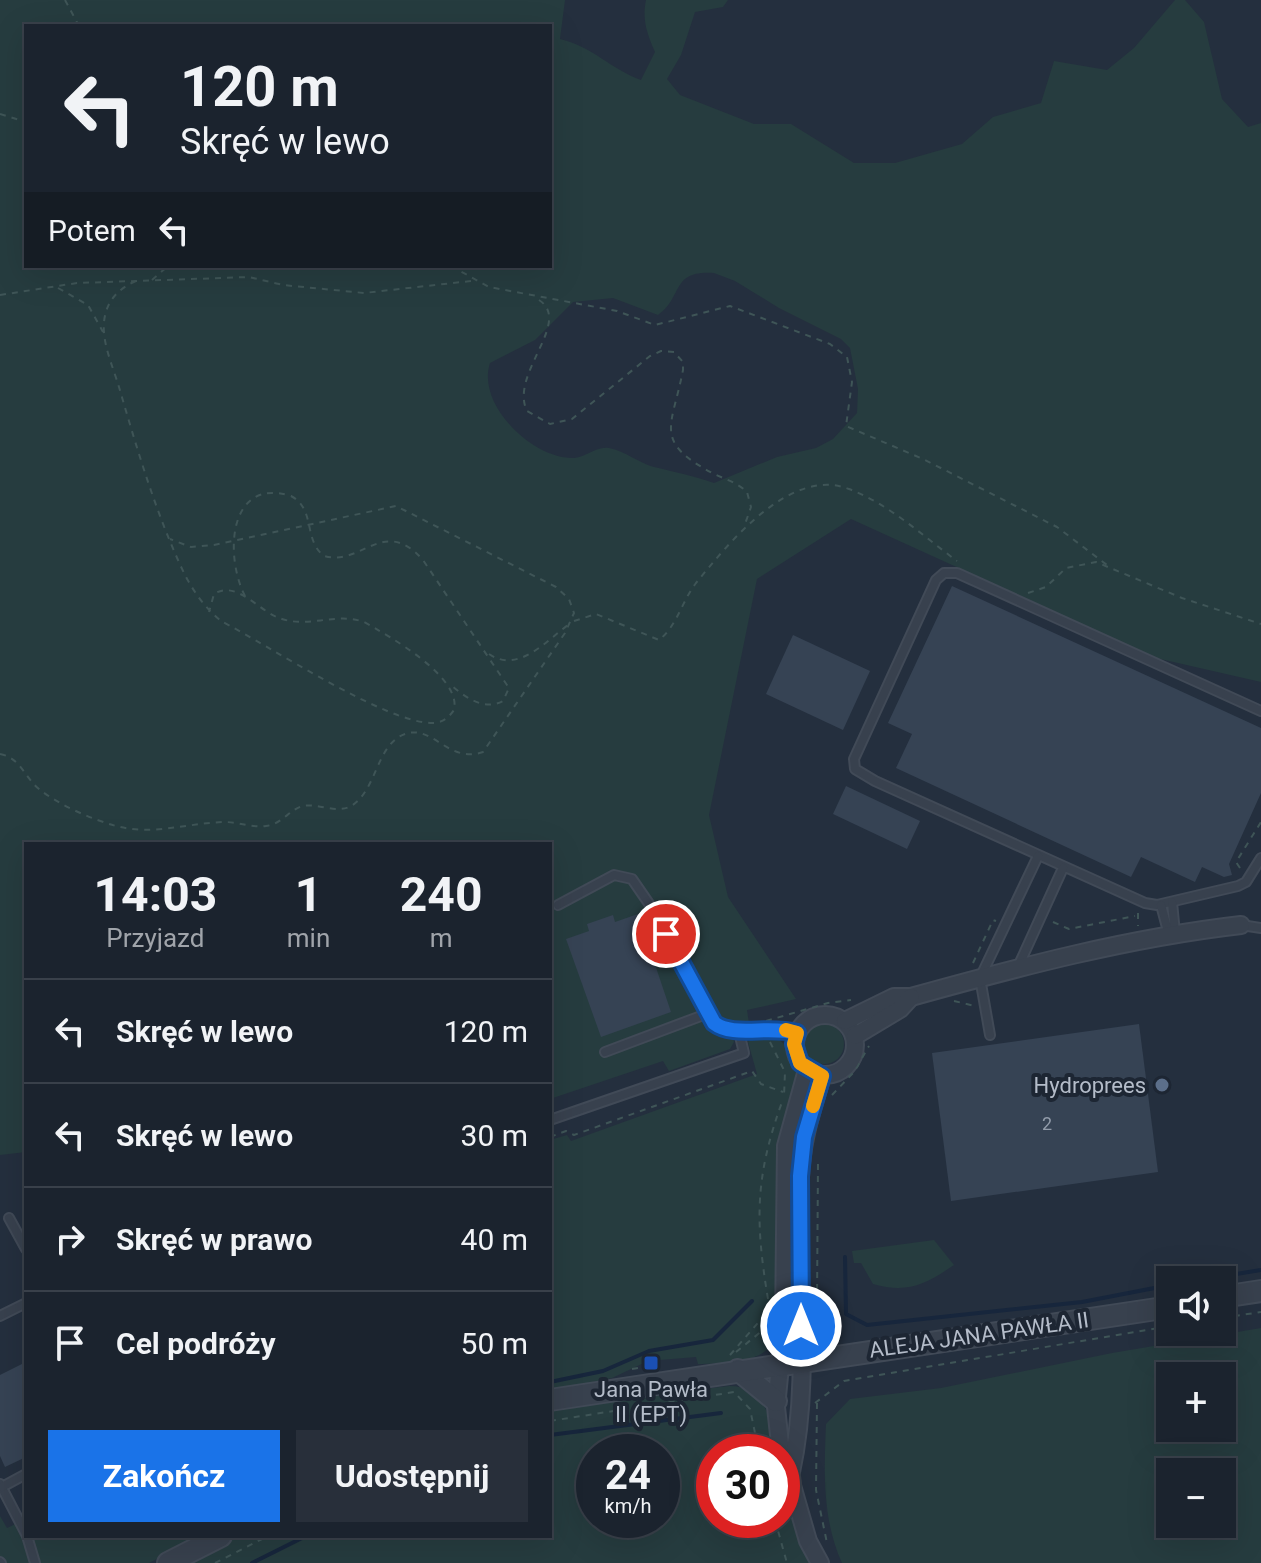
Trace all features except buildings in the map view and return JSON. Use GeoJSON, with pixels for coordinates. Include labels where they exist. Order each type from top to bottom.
{"type":"FeatureCollection","features":[{"type":"Feature","properties":{"kind":"street"},"geometry":{"type":"LineString","coordinates":[[845,1021],[894,997],[911,997],[975,973],[1017,970],[1172,934],[1241,925]]}},
{"type":"Feature","properties":{"kind":"street"},"geometry":{"type":"LineString","coordinates":[[855,1036],[900,1009],[911,997]]}},
{"type":"Feature","properties":{"kind":"street"},"geometry":{"type":"LineString","coordinates":[[823,1014],[845,1021],[855,1036],[854,1056],[849,1065],[832,1075],[814,1073],[796,1054],[797,1033],[812,1017],[823,1014]]}},
{"type":"Feature","properties":{"kind":"street"},"geometry":{"type":"LineString","coordinates":[[798,1434],[801,1361],[800,1176],[814,1073]]}},
{"type":"Feature","properties":{"kind":"street"},"geometry":{"type":"LineString","coordinates":[[779,1434],[776,1401],[784,1325],[786,1146],[814,1073]]}},
{"type":"Feature","properties":{"kind":"street"},"geometry":{"type":"LineString","coordinates":[[1236,1295],[1261,1291]]}},
{"type":"Feature","properties":{"kind":"street","name":"ALEJA JANA PAWŁA II"},"geometry":{"type":"LineString","coordinates":[[552,1400],[734,1363],[778,1364],[1156,1309]]}},
{"type":"Feature","properties":{"kind":"street"},"geometry":{"type":"LineString","coordinates":[[734,1363],[776,1401]]}},
{"type":"Feature","properties":{"kind":"street"},"geometry":{"type":"LineString","coordinates":[[800,1513],[820,1563]]}},
{"type":"Feature","properties":{"kind":"street"},"geometry":{"type":"LineString","coordinates":[[168,1563],[217,1538]]}},
{"type":"Feature","properties":{"kind":"lane"},"geometry":{"type":"LineString","coordinates":[[1261,711],[957,573],[944,573],[936,580],[854,759],[855,769],[1063,868],[1143,902],[1161,905],[1238,886],[1246,882],[1261,858]]}},
{"type":"Feature","properties":{"kind":"lane"},"geometry":{"type":"LineString","coordinates":[[990,1035],[975,973],[991,960],[1038,856]]}},
{"type":"Feature","properties":{"kind":"lane"},"geometry":{"type":"LineString","coordinates":[[1017,970],[1063,868]]}},
{"type":"Feature","properties":{"kind":"lane"},"geometry":{"type":"LineString","coordinates":[[558,905],[614,875],[632,879],[652,908],[709,1013],[722,1029],[739,1032],[766,1028],[797,1033]]}},
{"type":"Feature","properties":{"kind":"lane"},"geometry":{"type":"LineString","coordinates":[[1172,902],[1172,934]]}},
{"type":"Feature","properties":{"kind":"lane"},"geometry":{"type":"LineString","coordinates":[[1161,905],[1172,934]]}},
{"type":"Feature","properties":{"kind":"lane"},"geometry":{"type":"LineString","coordinates":[[1241,925],[1261,928]]}},
{"type":"Feature","properties":{"kind":"lane"},"geometry":{"type":"LineString","coordinates":[[605,1052],[709,1013]]}},
{"type":"Feature","properties":{"kind":"lane"},"geometry":{"type":"LineString","coordinates":[[552,1119],[744,1053],[739,1032]]}},
{"type":"Feature","properties":{"kind":"lane"},"geometry":{"type":"LineString","coordinates":[[9,1218],[24,1245]]}},
{"type":"Feature","properties":{"kind":"lane"},"geometry":{"type":"LineString","coordinates":[[0,1316],[24,1304]]}},
{"type":"Feature","properties":{"kind":"lane"},"geometry":{"type":"LineString","coordinates":[[24,1475],[1,1486],[24,1529]]}},
{"type":"Feature","properties":{"kind":"lane"},"geometry":{"type":"LineString","coordinates":[[28,1538],[35,1563]]}},
{"type":"Feature","properties":{"kind":"path"},"geometry":{"type":"LineString","coordinates":[[65,0],[78,24]]}},
{"type":"Feature","properties":{"kind":"path"},"geometry":{"type":"LineString","coordinates":[[0,114],[24,121]]}},
{"type":"Feature","properties":{"kind":"path"},"geometry":{"type":"LineString","coordinates":[[151,280],[166,268]]}},
{"type":"Feature","properties":{"kind":"path"},"geometry":{"type":"LineString","coordinates":[[454,268],[472,281]]}},
{"type":"Feature","properties":{"kind":"path"},"geometry":{"type":"LineString","coordinates":[[0,295],[77,283],[249,277],[283,285],[364,293],[472,281],[534,297],[617,311],[655,325],[730,306],[830,344],[847,357],[852,382],[846,426],[923,459],[1057,527],[1108,566]]}},
{"type":"Feature","properties":{"kind":"path"},"geometry":{"type":"LineString","coordinates":[[105,336],[105,314],[112,298],[136,281]]}},
{"type":"Feature","properties":{"kind":"path"},"geometry":{"type":"LineString","coordinates":[[55,287],[88,305],[105,336],[132,432],[170,539],[184,572],[209,612],[384,711],[403,717],[443,721],[456,702],[451,685]]}},
{"type":"Feature","properties":{"kind":"path"},"geometry":{"type":"LineString","coordinates":[[534,297],[547,307],[550,322],[524,385],[527,411],[550,424],[572,419],[650,356],[661,351],[674,352],[683,362],[671,421],[675,447],[686,459],[747,492],[751,507],[742,531]]}},
{"type":"Feature","properties":{"kind":"path"},"geometry":{"type":"LineString","coordinates":[[489,654],[502,660],[522,658],[571,623],[596,614],[659,640],[668,631],[691,590],[742,531],[774,504],[814,486],[839,486],[915,528],[963,566]]}},
{"type":"Feature","properties":{"kind":"path"},"geometry":{"type":"LineString","coordinates":[[209,612],[210,601],[218,591],[234,590],[263,611],[287,621],[313,622],[349,617],[396,641],[451,685],[483,704],[492,706],[503,701],[509,688],[423,560],[410,548],[384,541],[345,556],[330,557],[314,547],[306,511],[297,499],[282,493],[254,499],[244,508],[233,542],[234,571],[245,597]]}},
{"type":"Feature","properties":{"kind":"path"},"geometry":{"type":"LineString","coordinates":[[0,754],[15,760],[34,784],[52,798],[113,825],[153,830],[217,822],[269,826],[301,806],[351,806],[364,793],[391,744],[406,733],[421,733],[457,754],[483,752],[571,623],[572,606],[556,587],[403,508],[387,507],[310,527],[233,542],[191,547],[170,539]]}},
{"type":"Feature","properties":{"kind":"path"},"geometry":{"type":"LineString","coordinates":[[1025,593],[1038,591],[1060,571],[1075,564],[1096,562],[1182,598],[1261,624]]}},
{"type":"Feature","properties":{"kind":"path"},"geometry":{"type":"LineString","coordinates":[[1238,876],[1241,871],[1236,862],[1261,822]]}},
{"type":"Feature","properties":{"kind":"path"},"geometry":{"type":"LineString","coordinates":[[1139,929],[1137,916],[1143,902]]}},
{"type":"Feature","properties":{"kind":"path"},"geometry":{"type":"LineString","coordinates":[[975,973],[973,963],[991,960]]}},
{"type":"Feature","properties":{"kind":"path"},"geometry":{"type":"LineString","coordinates":[[951,1000],[975,1007],[985,1005]]}},
{"type":"Feature","properties":{"kind":"path"},"geometry":{"type":"LineString","coordinates":[[827,1101],[854,1072],[878,1036]]}},
{"type":"Feature","properties":{"kind":"path"},"geometry":{"type":"LineString","coordinates":[[552,1136],[566,1131],[574,1135],[752,1071],[761,1084],[783,1092]]}},
{"type":"Feature","properties":{"kind":"path"},"geometry":{"type":"LineString","coordinates":[[734,1363],[771,1324],[759,1241],[760,1172],[784,1096],[793,1099]]}},
{"type":"Feature","properties":{"kind":"path"},"geometry":{"type":"LineString","coordinates":[[817,1157],[817,1311]]}},
{"type":"Feature","properties":{"kind":"path"},"geometry":{"type":"LineString","coordinates":[[1236,1316],[1261,1312]]}},
{"type":"Feature","properties":{"kind":"path"},"geometry":{"type":"LineString","coordinates":[[734,1363],[763,1317],[771,1314]]}},
{"type":"Feature","properties":{"kind":"path"},"geometry":{"type":"LineString","coordinates":[[827,1544],[816,1490],[817,1403],[844,1381],[1156,1328]]}},
{"type":"Feature","properties":{"kind":"path"},"geometry":{"type":"LineString","coordinates":[[632,1369],[646,1367]]}},
{"type":"Feature","properties":{"kind":"path"},"geometry":{"type":"LineString","coordinates":[[552,1421],[734,1392],[750,1409],[755,1434]]}},
{"type":"Feature","properties":{"kind":"path"},"geometry":{"type":"LineString","coordinates":[[215,1563],[264,1538]]}},
{"type":"Feature","properties":{"kind":"path"},"geometry":{"type":"LineString","coordinates":[[780,1538],[787,1563]]}},
{"type":"Feature","properties":{"kind":"green space"},"geometry":{"type":"Polygon","coordinates":[[[0,0],[565,0],[560,39],[641,80],[655,52],[646,27],[646,0],[728,0],[723,7],[695,12],[681,55],[667,79],[680,95],[754,124],[791,124],[854,163],[895,163],[962,144],[993,117],[1041,103],[1054,61],[1107,70],[1134,48],[1175,0],[1185,0],[1204,22],[1222,99],[1248,127],[1261,123],[1261,682],[1156,658],[851,519],[757,579],[709,815],[728,897],[796,999],[747,1010],[749,1023],[731,1027],[734,1042],[730,1049],[669,1071],[663,1061],[552,1098],[552,842],[24,842],[24,1152],[0,1155],[0,0]],[[714,273],[690,276],[658,315],[613,298],[573,302],[535,340],[490,363],[488,379],[500,412],[526,440],[558,456],[574,458],[609,448],[648,465],[714,483],[777,457],[816,448],[833,439],[857,413],[858,389],[850,348],[841,339],[779,308],[735,281],[714,273]]]}},
{"type":"Feature","properties":{"kind":"green space"},"geometry":{"type":"Polygon","coordinates":[[[824,1024],[838,1030],[844,1044],[838,1058],[824,1064],[810,1058],[804,1044],[810,1030],[824,1024]]]}},
{"type":"Feature","properties":{"kind":"green space"},"geometry":{"type":"Polygon","coordinates":[[[771,1033],[784,1044],[797,1074],[779,1333],[765,1351],[745,1360],[698,1364],[696,1357],[648,1361],[612,1378],[552,1391],[552,1139],[567,1135],[571,1141],[757,1074],[748,1042],[751,1037],[771,1033]]]}},
{"type":"Feature","properties":{"kind":"green space"},"geometry":{"type":"Polygon","coordinates":[[[934,1240],[954,1265],[916,1285],[896,1288],[873,1284],[861,1263],[854,1263],[852,1251],[934,1240]]]}},
{"type":"Feature","properties":{"kind":"green space"},"geometry":{"type":"Polygon","coordinates":[[[1261,1328],[1261,1563],[842,1563],[828,1512],[826,1424],[850,1399],[941,1388],[1156,1346],[1236,1346],[1236,1332],[1261,1328]]]}},
{"type":"Feature","properties":{"kind":"green space"},"geometry":{"type":"Polygon","coordinates":[[[729,1386],[752,1392],[760,1399],[771,1434],[696,1434],[696,1538],[800,1536],[809,1563],[184,1563],[233,1538],[552,1538],[552,1407],[729,1386]]]}},
{"type":"Feature","properties":{"kind":"green space"},"geometry":{"type":"Polygon","coordinates":[[[0,1516],[7,1528],[24,1520],[24,1538],[198,1538],[149,1563],[0,1563],[0,1516]]]}},
{"type":"Feature","properties":{"kind":"waterway"},"geometry":{"type":"LineString","coordinates":[[845,1257],[846,1314],[867,1325],[1082,1302],[1156,1288]]}},
{"type":"Feature","properties":{"kind":"waterway"},"geometry":{"type":"LineString","coordinates":[[1236,1274],[1261,1270]]}},
{"type":"Feature","properties":{"kind":"waterway"},"geometry":{"type":"LineString","coordinates":[[552,1382],[603,1371],[649,1351],[713,1340],[752,1301]]}},
{"type":"Feature","properties":{"kind":"waterway"},"geometry":{"type":"LineString","coordinates":[[552,1435],[721,1413]]}},
{"type":"Feature","properties":{"kind":"waterway"},"geometry":{"type":"LineString","coordinates":[[252,1563],[302,1538]]}},
{"type":"Feature","properties":{"kind":"slow traffic"},"geometry":{"type":"LineString","coordinates":[[786,1030],[797,1033],[794,1044],[800,1063],[807,1070],[822,1076],[813,1106]]}},
{"type":"Feature","properties":{"kind":"place","name":"Hydroprees"},"geometry":{"type":"Point","coordinates":[1162,1085]}},
{"type":"Feature","properties":{"kind":"place","name":"Jana Pawła II (EPT)"},"geometry":{"type":"Point","coordinates":[651,1363]}},
{"type":"Feature","properties":{"kind":"route"},"geometry":{"type":"LineString","coordinates":[[666,934],[714,1023],[728,1031],[766,1028],[797,1033],[794,1044],[800,1063],[807,1070],[822,1076],[804,1137],[800,1176],[801,1326]]}}]}
